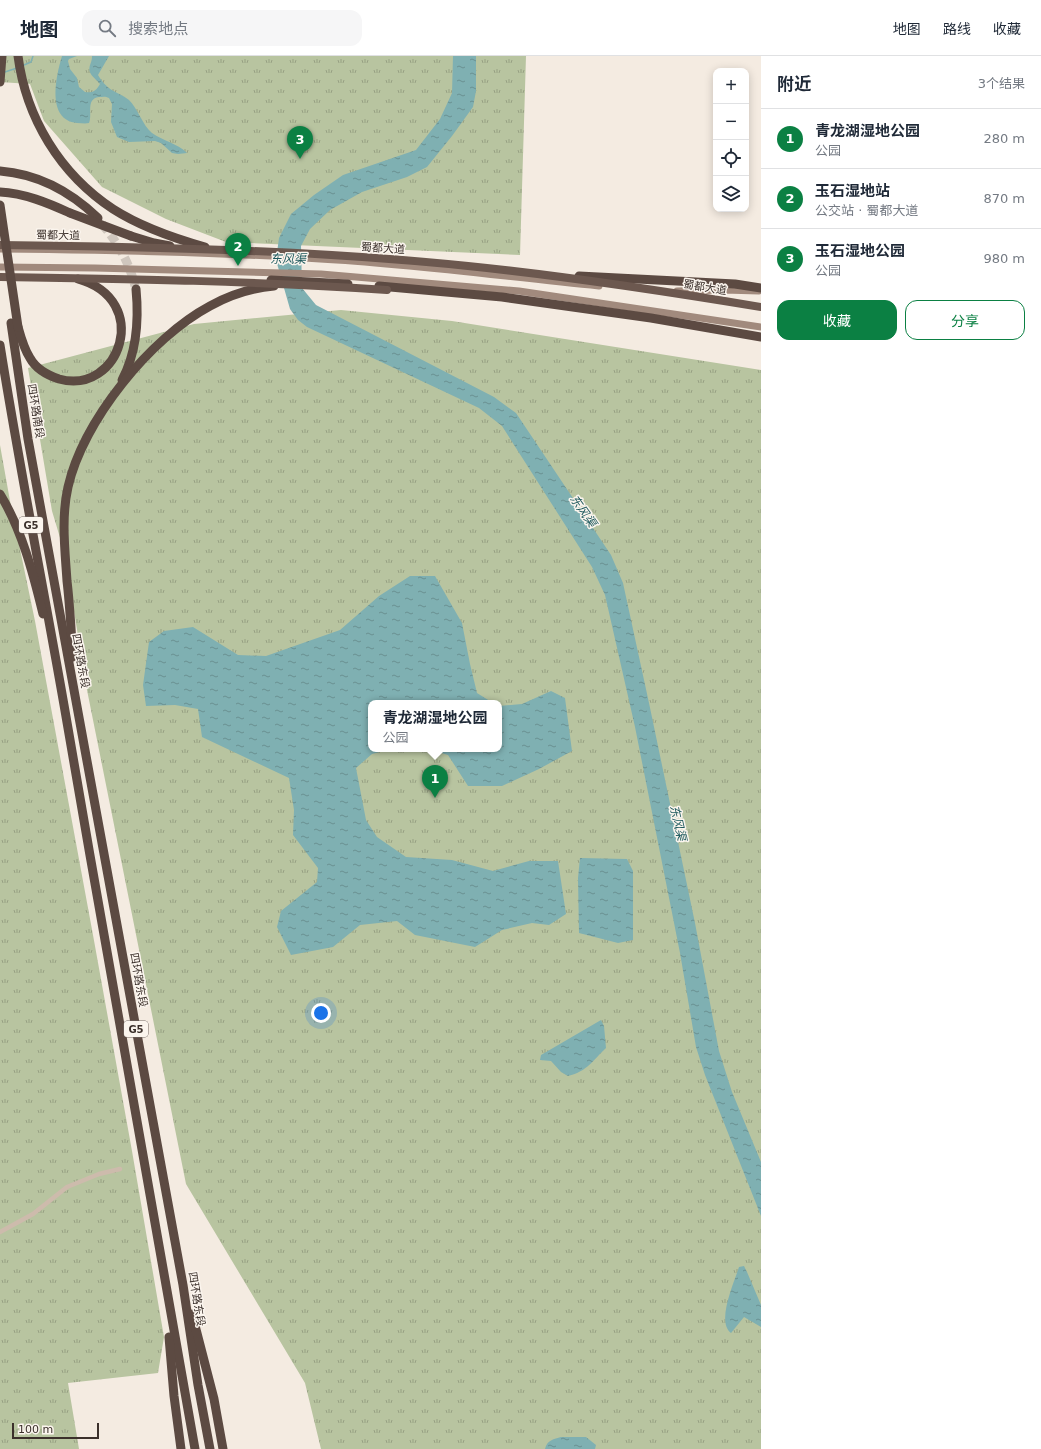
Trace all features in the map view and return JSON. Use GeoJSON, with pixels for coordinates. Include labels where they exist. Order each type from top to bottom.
{"type":"FeatureCollection","features":[{"type":"Feature","properties":{"kind":"highway"},"geometry":{"type":"LineString","coordinates":[[0,82],[2,56]]}},
{"type":"Feature","properties":{"kind":"highway"},"geometry":{"type":"LineString","coordinates":[[18,56],[26,94],[31,109],[56,155],[70,173],[89,191],[113,209],[142,225],[173,238],[205,248]]}},
{"type":"Feature","properties":{"kind":"highway"},"geometry":{"type":"LineString","coordinates":[[0,171],[17,173],[42,180],[68,194],[84,205],[98,218]]}},
{"type":"Feature","properties":{"kind":"highway"},"geometry":{"type":"LineString","coordinates":[[0,192],[32,198],[130,236],[154,243],[176,247],[472,265],[577,276],[736,284],[761,288]]}},
{"type":"Feature","properties":{"kind":"highway"},"geometry":{"type":"LineString","coordinates":[[0,205],[15,325],[30,358],[37,368],[66,381],[80,380],[94,376],[105,368],[114,357],[122,334],[116,307],[109,296],[98,287],[85,281],[67,276]]}},
{"type":"Feature","properties":{"kind":"highway","name":"四环路南段"},"geometry":{"type":"LineString","coordinates":[[0,214],[3,268],[15,325],[28,439],[59,609]]}},
{"type":"Feature","properties":{"kind":"highway","name":"蜀都大道"},"geometry":{"type":"LineString","coordinates":[[0,245],[231,249],[390,259],[469,266],[616,284],[761,307]]}},
{"type":"Feature","properties":{"kind":"highway"},"geometry":{"type":"LineString","coordinates":[[0,276],[254,275],[321,278],[502,297],[651,318],[761,337]]}},
{"type":"Feature","properties":{"kind":"highway"},"geometry":{"type":"LineString","coordinates":[[0,276],[149,279],[315,285],[388,290]]}},
{"type":"Feature","properties":{"kind":"highway"},"geometry":{"type":"LineString","coordinates":[[114,394],[140,363],[167,336],[210,306],[252,290],[321,278]]}},
{"type":"Feature","properties":{"kind":"highway"},"geometry":{"type":"LineString","coordinates":[[76,700],[63,519],[68,488],[75,462],[86,438],[114,394],[130,360],[136,336],[138,311],[136,289]]}},
{"type":"Feature","properties":{"kind":"highway","name":"G5"},"geometry":{"type":"LineString","coordinates":[[0,345],[45,611],[63,702],[165,1288],[195,1449]]}},
{"type":"Feature","properties":{"kind":"highway"},"geometry":{"type":"LineString","coordinates":[[0,494],[9,508],[21,537],[45,611]]}},
{"type":"Feature","properties":{"kind":"highway","name":"四环路东段"},"geometry":{"type":"LineString","coordinates":[[59,609],[173,1231],[210,1449]]}},
{"type":"Feature","properties":{"kind":"highway"},"geometry":{"type":"LineString","coordinates":[[173,1231],[214,1399],[223,1449]]}},
{"type":"Feature","properties":{"kind":"highway"},"geometry":{"type":"LineString","coordinates":[[165,1288],[174,1396],[181,1449]]}},
{"type":"Feature","properties":{"kind":"main road"},"geometry":{"type":"LineString","coordinates":[[0,249],[255,252]]}},
{"type":"Feature","properties":{"kind":"main road"},"geometry":{"type":"LineString","coordinates":[[322,256],[630,289],[761,292]]}},
{"type":"Feature","properties":{"kind":"main road"},"geometry":{"type":"LineString","coordinates":[[0,267],[254,275]]}},
{"type":"Feature","properties":{"kind":"main road"},"geometry":{"type":"LineString","coordinates":[[321,278],[519,291],[761,327]]}},
{"type":"Feature","properties":{"kind":"street"},"geometry":{"type":"LineString","coordinates":[[0,1232],[33,1214],[67,1187],[99,1174],[120,1169]]}},
{"type":"Feature","properties":{"kind":"green space"},"geometry":{"type":"Polygon","coordinates":[[[0,56],[526,56],[520,255],[226,242],[166,219],[102,187],[44,121],[30,84],[0,82],[0,56]]]}},
{"type":"Feature","properties":{"kind":"green space"},"geometry":{"type":"Polygon","coordinates":[[[341,310],[452,321],[761,370],[761,1449],[321,1449],[305,1383],[186,1184],[87,690],[64,551],[52,511],[28,368],[194,324],[341,310]]]}},
{"type":"Feature","properties":{"kind":"green space"},"geometry":{"type":"Polygon","coordinates":[[[0,445],[35,621],[93,935],[164,1337],[158,1373],[68,1383],[79,1449],[0,1449],[0,445]]]}},
{"type":"Feature","properties":{"kind":"water"},"geometry":{"type":"Polygon","coordinates":[[[62,56],[77,56],[69,59],[70,69],[77,78],[79,87],[85,92],[92,92],[100,84],[92,76],[89,68],[92,56],[109,56],[98,75],[102,81],[109,88],[132,103],[152,133],[179,147],[187,153],[172,153],[161,143],[155,141],[129,142],[117,137],[111,122],[112,104],[109,98],[106,97],[95,98],[92,101],[89,123],[77,123],[67,120],[61,114],[57,106],[56,96],[57,74],[62,56]]]}},
{"type":"Feature","properties":{"kind":"water","name":"东风渠"},"geometry":{"type":"Polygon","coordinates":[[[453,56],[476,56],[476,91],[473,107],[427,167],[407,177],[362,192],[330,210],[310,229],[301,246],[302,288],[316,305],[494,397],[516,413],[611,555],[623,583],[695,923],[719,1051],[732,1092],[761,1162],[761,1216],[705,1075],[696,1047],[680,953],[635,727],[605,595],[592,567],[502,426],[479,408],[307,327],[298,320],[290,309],[276,260],[279,238],[291,214],[314,195],[343,175],[416,150],[440,119],[452,93],[453,56]]]}},
{"type":"Feature","properties":{"kind":"water"},"geometry":{"type":"Polygon","coordinates":[[[410,576],[435,576],[462,623],[477,693],[488,700],[368,700],[368,752],[380,752],[372,754],[356,768],[366,820],[377,837],[406,857],[452,860],[493,871],[529,861],[558,861],[566,914],[549,925],[532,923],[502,930],[475,947],[415,935],[397,921],[360,925],[333,947],[291,955],[277,927],[281,911],[317,882],[318,868],[293,835],[294,810],[289,778],[202,737],[198,709],[175,705],[146,706],[143,685],[149,642],[164,631],[193,627],[238,655],[266,656],[340,630],[379,596],[410,576]]]}},
{"type":"Feature","properties":{"kind":"water"},"geometry":{"type":"Polygon","coordinates":[[[551,691],[565,698],[572,751],[539,769],[502,786],[468,786],[448,755],[438,752],[502,752],[502,706],[522,704],[551,691]]]}},
{"type":"Feature","properties":{"kind":"water"},"geometry":{"type":"Polygon","coordinates":[[[580,858],[627,859],[633,871],[633,940],[618,943],[579,933],[578,878],[580,858]]]}},
{"type":"Feature","properties":{"kind":"water"},"geometry":{"type":"Polygon","coordinates":[[[601,1020],[604,1026],[606,1048],[585,1068],[568,1076],[561,1072],[551,1061],[540,1060],[541,1055],[601,1020]]]}},
{"type":"Feature","properties":{"kind":"water"},"geometry":{"type":"Polygon","coordinates":[[[744,1266],[761,1305],[761,1327],[744,1317],[731,1333],[727,1328],[725,1320],[726,1312],[730,1292],[739,1267],[744,1266]]]}},
{"type":"Feature","properties":{"kind":"water"},"geometry":{"type":"Polygon","coordinates":[[[561,1437],[586,1437],[596,1445],[595,1449],[545,1449],[547,1444],[553,1439],[561,1437]]]}},
{"type":"Feature","properties":{"kind":"waterway"},"geometry":{"type":"LineString","coordinates":[[24,65],[31,62],[33,56]]}},
{"type":"Feature","properties":{"kind":"waterway"},"geometry":{"type":"LineString","coordinates":[[5,72],[17,68]]}},
{"type":"Feature","properties":{"kind":"tunnel"},"geometry":{"type":"LineString","coordinates":[[102,224],[122,253],[130,269],[135,286]]}},
{"type":"Feature","properties":{"kind":"place","name":"玉石湿地公园"},"geometry":{"type":"Point","coordinates":[300,159]}},
{"type":"Feature","properties":{"kind":"place","name":"玉石湿地站"},"geometry":{"type":"Point","coordinates":[238,266]}},
{"type":"Feature","properties":{"kind":"place","name":"青龙湖湿地公园"},"geometry":{"type":"Point","coordinates":[435,798]}}]}
